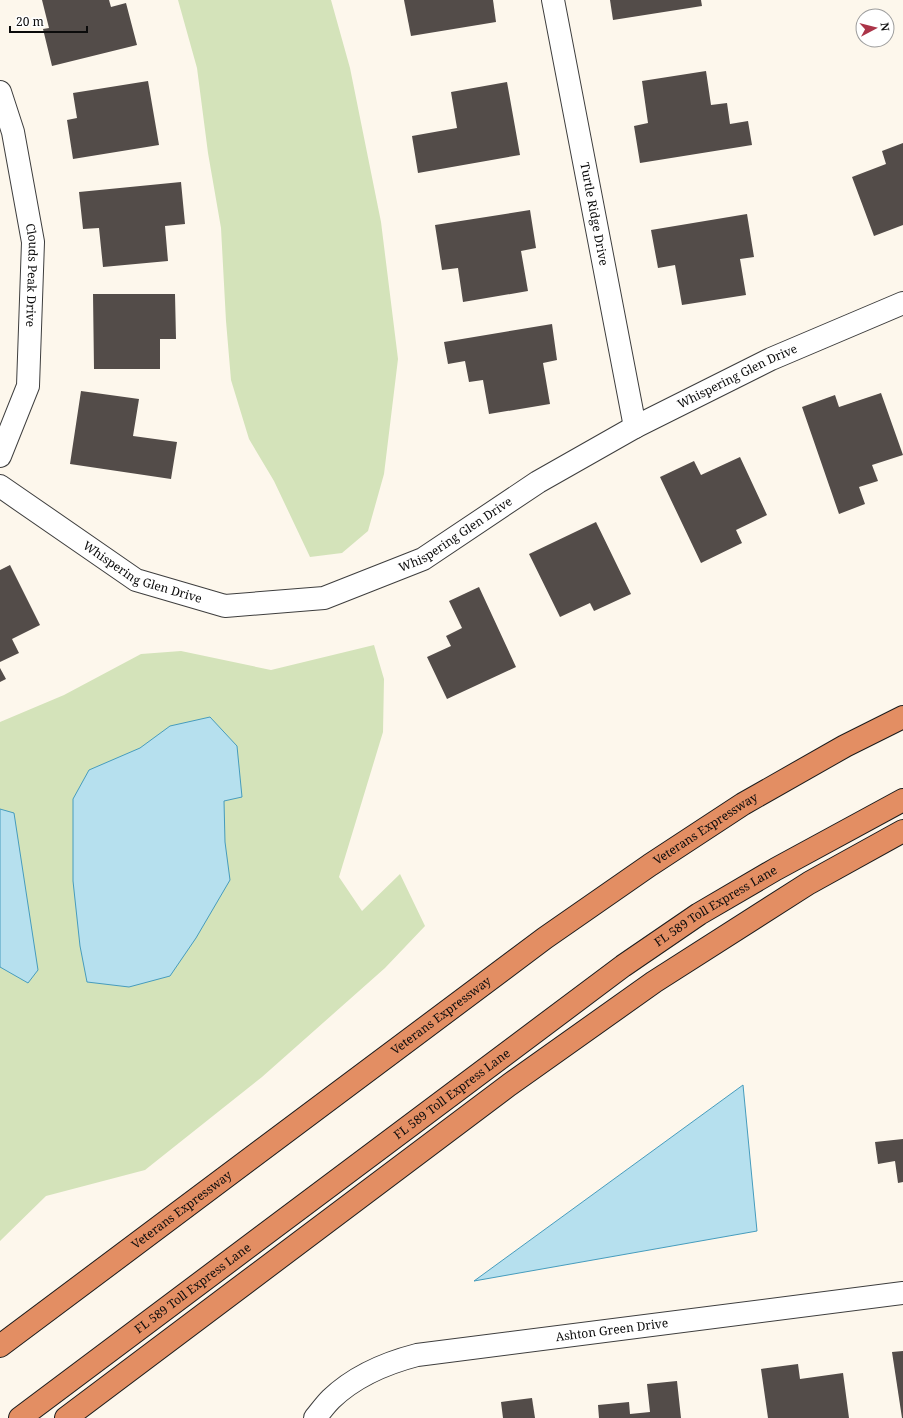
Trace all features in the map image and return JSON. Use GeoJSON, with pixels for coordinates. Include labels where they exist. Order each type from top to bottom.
{"type":"FeatureCollection","features":[{"type":"Feature","properties":{"kind":"highway","name":"Veterans Expressway"},"geometry":{"type":"LineString","coordinates":[[0,1346],[545,938],[650,865],[743,804],[845,746],[903,717]]}},
{"type":"Feature","properties":{"kind":"highway","name":"FL 589 Toll Express Lane"},"geometry":{"type":"LineString","coordinates":[[20,1418],[623,966],[700,914],[776,869],[903,800]]}},
{"type":"Feature","properties":{"kind":"highway"},"geometry":{"type":"LineString","coordinates":[[66,1418],[509,1085],[654,982],[810,883],[903,831]]}},
{"type":"Feature","properties":{"kind":"street","name":"Turtle Ridge Drive"},"geometry":{"type":"LineString","coordinates":[[553,0],[634,427]]}},
{"type":"Feature","properties":{"kind":"street","name":"Clouds Peak Drive"},"geometry":{"type":"LineString","coordinates":[[0,92],[13,132],[33,242],[28,386],[0,456]]}},
{"type":"Feature","properties":{"kind":"street","name":"Whispering Glen Drive"},"geometry":{"type":"LineString","coordinates":[[0,486],[136,580],[224,606],[324,598],[423,559],[538,482],[634,427],[771,359],[903,303]]}},
{"type":"Feature","properties":{"kind":"street","name":"Ashton Green Drive"},"geometry":{"type":"LineString","coordinates":[[315,1418],[335,1408],[370,1371],[393,1361],[417,1355],[903,1293]]}},
{"type":"Feature","properties":{"kind":"green space"},"geometry":{"type":"Polygon","coordinates":[[[178,0],[331,0],[350,68],[381,222],[398,359],[384,474],[368,531],[342,553],[310,557],[274,481],[249,439],[231,380],[221,228],[208,153],[197,68],[178,0]]]}},
{"type":"Feature","properties":{"kind":"green space"},"geometry":{"type":"Polygon","coordinates":[[[374,645],[384,679],[383,732],[339,877],[362,911],[400,874],[425,926],[385,968],[262,1077],[145,1170],[46,1196],[0,1241],[0,722],[64,695],[141,654],[181,651],[271,670],[374,645]]]}},
{"type":"Feature","properties":{"kind":"water"},"geometry":{"type":"Polygon","coordinates":[[[210,717],[237,746],[242,797],[224,801],[225,842],[230,880],[196,938],[170,976],[129,987],[87,982],[80,946],[73,881],[73,799],[89,770],[140,748],[170,726],[210,717]]]}},
{"type":"Feature","properties":{"kind":"water"},"geometry":{"type":"Polygon","coordinates":[[[0,809],[14,813],[38,970],[28,983],[0,967],[0,809]]]}},
{"type":"Feature","properties":{"kind":"water"},"geometry":{"type":"Polygon","coordinates":[[[743,1085],[757,1231],[474,1281],[743,1085]]]}},
{"type":"Feature","properties":{"kind":"building"},"geometry":{"type":"Polygon","coordinates":[[[42,0],[109,0],[111,7],[126,3],[137,45],[52,66],[43,29],[49,28],[42,0]]]}},
{"type":"Feature","properties":{"kind":"building"},"geometry":{"type":"Polygon","coordinates":[[[404,0],[493,0],[496,22],[411,36],[404,0]]]}},
{"type":"Feature","properties":{"kind":"building"},"geometry":{"type":"Polygon","coordinates":[[[610,0],[701,0],[702,6],[613,20],[610,0]]]}},
{"type":"Feature","properties":{"kind":"building"},"geometry":{"type":"Polygon","coordinates":[[[706,71],[711,105],[727,103],[730,124],[748,121],[752,145],[640,163],[634,126],[648,123],[642,81],[706,71]]]}},
{"type":"Feature","properties":{"kind":"building"},"geometry":{"type":"Polygon","coordinates":[[[148,81],[159,145],[73,159],[67,120],[77,118],[73,93],[148,81]]]}},
{"type":"Feature","properties":{"kind":"building"},"geometry":{"type":"Polygon","coordinates":[[[507,82],[520,155],[418,173],[412,136],[457,128],[451,92],[507,82]]]}},
{"type":"Feature","properties":{"kind":"building"},"geometry":{"type":"Polygon","coordinates":[[[903,143],[903,225],[874,236],[852,177],[886,164],[882,151],[903,143]]]}},
{"type":"Feature","properties":{"kind":"building"},"geometry":{"type":"Polygon","coordinates":[[[181,182],[185,224],[165,226],[168,261],[103,267],[99,228],[83,229],[79,192],[181,182]]]}},
{"type":"Feature","properties":{"kind":"building"},"geometry":{"type":"Polygon","coordinates":[[[530,210],[536,248],[521,251],[528,291],[463,302],[458,268],[442,270],[435,225],[530,210]]]}},
{"type":"Feature","properties":{"kind":"building"},"geometry":{"type":"Polygon","coordinates":[[[747,214],[754,257],[740,259],[746,295],[682,305],[675,265],[658,268],[651,230],[747,214]]]}},
{"type":"Feature","properties":{"kind":"building"},"geometry":{"type":"Polygon","coordinates":[[[93,294],[175,294],[176,339],[160,339],[160,369],[94,369],[93,294]]]}},
{"type":"Feature","properties":{"kind":"building"},"geometry":{"type":"Polygon","coordinates":[[[552,324],[557,360],[543,363],[550,404],[489,414],[483,380],[469,382],[465,361],[448,364],[444,342],[552,324]]]}},
{"type":"Feature","properties":{"kind":"building"},"geometry":{"type":"Polygon","coordinates":[[[81,391],[139,399],[133,436],[177,442],[171,479],[70,464],[81,391]]]}},
{"type":"Feature","properties":{"kind":"building"},"geometry":{"type":"Polygon","coordinates":[[[881,393],[903,455],[872,465],[878,481],[859,487],[865,504],[839,514],[802,407],[835,395],[839,407],[881,393]]]}},
{"type":"Feature","properties":{"kind":"building"},"geometry":{"type":"Polygon","coordinates":[[[740,457],[767,515],[736,530],[742,543],[701,563],[660,477],[694,461],[701,475],[740,457]]]}},
{"type":"Feature","properties":{"kind":"building"},"geometry":{"type":"Polygon","coordinates":[[[596,522],[631,594],[594,611],[590,603],[560,617],[529,554],[596,522]]]}},
{"type":"Feature","properties":{"kind":"building"},"geometry":{"type":"Polygon","coordinates":[[[10,565],[40,625],[12,639],[19,653],[0,662],[0,570],[10,565]]]}},
{"type":"Feature","properties":{"kind":"building"},"geometry":{"type":"Polygon","coordinates":[[[479,587],[516,667],[447,699],[427,657],[451,646],[446,636],[462,628],[449,601],[479,587]]]}},
{"type":"Feature","properties":{"kind":"building"},"geometry":{"type":"Polygon","coordinates":[[[0,668],[6,679],[0,682],[0,668]]]}},
{"type":"Feature","properties":{"kind":"building"},"geometry":{"type":"Polygon","coordinates":[[[903,1139],[903,1182],[898,1183],[895,1161],[878,1164],[875,1142],[903,1139]]]}},
{"type":"Feature","properties":{"kind":"building"},"geometry":{"type":"Polygon","coordinates":[[[903,1351],[903,1418],[902,1418],[892,1352],[903,1351]]]}},
{"type":"Feature","properties":{"kind":"building"},"geometry":{"type":"Polygon","coordinates":[[[798,1364],[800,1379],[843,1373],[849,1418],[768,1418],[761,1369],[798,1364]]]}},
{"type":"Feature","properties":{"kind":"building"},"geometry":{"type":"Polygon","coordinates":[[[677,1381],[681,1418],[599,1418],[598,1405],[629,1402],[630,1414],[650,1412],[647,1384],[677,1381]]]}},
{"type":"Feature","properties":{"kind":"building"},"geometry":{"type":"Polygon","coordinates":[[[532,1398],[535,1418],[503,1418],[501,1402],[532,1398]]]}}]}
